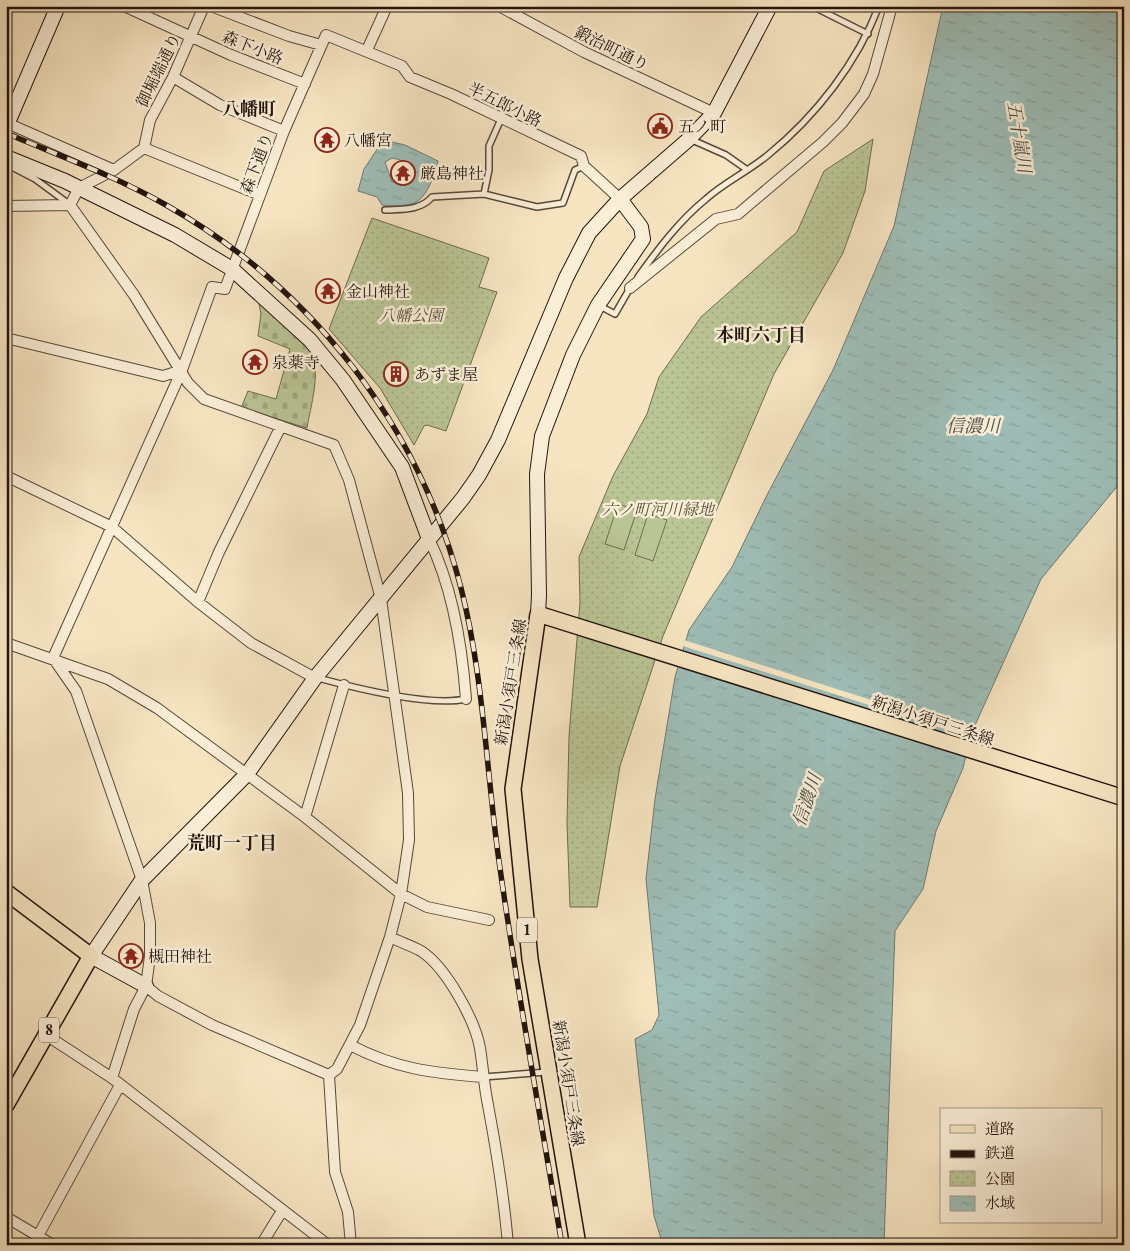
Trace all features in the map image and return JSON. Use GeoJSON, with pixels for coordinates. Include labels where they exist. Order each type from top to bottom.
{"type":"FeatureCollection","features":[{"type":"Feature","properties":{"kind":"main road","name":"新潟小須戸三条線"},"geometry":{"type":"LineString","coordinates":[[578,1245],[530,959],[513,789],[544,615],[1124,798]]}},
{"type":"Feature","properties":{"kind":"main road"},"geometry":{"type":"LineString","coordinates":[[6,892],[91,956]]}},
{"type":"Feature","properties":{"kind":"main road","name":"8"},"geometry":{"type":"LineString","coordinates":[[6,1105],[91,956]]}},
{"type":"Feature","properties":{"kind":"street"},"geometry":{"type":"LineString","coordinates":[[58,6],[6,124],[114,170]]}},
{"type":"Feature","properties":{"kind":"street","name":"森下小路"},"geometry":{"type":"LineString","coordinates":[[124,6],[231,55],[305,84]]}},
{"type":"Feature","properties":{"kind":"street","name":"御堀端通り"},"geometry":{"type":"LineString","coordinates":[[144,148],[150,120],[173,76],[204,6]]}},
{"type":"Feature","properties":{"kind":"street"},"geometry":{"type":"LineString","coordinates":[[211,6],[289,36],[321,45],[326,35],[367,50],[387,6]]}},
{"type":"Feature","properties":{"kind":"street","name":"鍛治町通り"},"geometry":{"type":"LineString","coordinates":[[499,6],[584,52],[714,113]]}},
{"type":"Feature","properties":{"kind":"street"},"geometry":{"type":"LineString","coordinates":[[329,1076],[212,1025],[158,996],[146,986],[91,956],[142,880],[247,774],[315,678],[462,498],[488,459],[579,250],[589,233],[620,199],[689,139],[714,113],[770,6]]}},
{"type":"Feature","properties":{"kind":"street"},"geometry":{"type":"LineString","coordinates":[[630,288],[716,219],[738,214],[823,142],[842,123],[864,94],[873,74],[892,6]]}},
{"type":"Feature","properties":{"kind":"street","name":"森下通り"},"geometry":{"type":"LineString","coordinates":[[182,370],[212,287],[225,289],[284,131],[321,45]]}},
{"type":"Feature","properties":{"kind":"street","name":"半五郎小路"},"geometry":{"type":"LineString","coordinates":[[367,50],[402,66],[410,77],[451,94],[581,156],[584,166],[620,199]]}},
{"type":"Feature","properties":{"kind":"street"},"geometry":{"type":"LineString","coordinates":[[173,76],[220,104],[284,131]]}},
{"type":"Feature","properties":{"kind":"street"},"geometry":{"type":"LineString","coordinates":[[70,205],[79,188],[114,170],[144,148],[260,195]]}},
{"type":"Feature","properties":{"kind":"street"},"geometry":{"type":"LineString","coordinates":[[6,157],[79,188],[175,235],[232,269],[310,340],[343,380],[402,467],[430,539],[442,564],[454,614],[466,699]]}},
{"type":"Feature","properties":{"kind":"street"},"geometry":{"type":"LineString","coordinates":[[544,615],[539,595],[537,474],[542,436],[573,355],[598,305],[643,239],[641,227],[620,199]]}},
{"type":"Feature","properties":{"kind":"street"},"geometry":{"type":"LineString","coordinates":[[6,206],[70,205]]}},
{"type":"Feature","properties":{"kind":"street"},"geometry":{"type":"LineString","coordinates":[[70,205],[134,295],[182,370],[188,384],[204,399],[220,407],[282,426],[334,445],[349,480],[381,599],[408,793],[408,840],[401,894],[390,937],[360,1025],[337,1069],[329,1076]]}},
{"type":"Feature","properties":{"kind":"street"},"geometry":{"type":"LineString","coordinates":[[6,338],[163,376],[182,370]]}},
{"type":"Feature","properties":{"kind":"street"},"geometry":{"type":"LineString","coordinates":[[52,658],[182,370]]}},
{"type":"Feature","properties":{"kind":"street"},"geometry":{"type":"LineString","coordinates":[[198,602],[219,552],[282,426]]}},
{"type":"Feature","properties":{"kind":"street"},"geometry":{"type":"LineString","coordinates":[[6,476],[112,527],[198,602],[251,643],[315,678]]}},
{"type":"Feature","properties":{"kind":"street"},"geometry":{"type":"LineString","coordinates":[[6,643],[108,679],[158,708],[305,817],[401,894],[426,907],[489,920]]}},
{"type":"Feature","properties":{"kind":"street"},"geometry":{"type":"LineString","coordinates":[[38,1236],[116,1082],[134,1010],[146,986],[150,956],[150,923],[142,880],[76,691],[52,658]]}},
{"type":"Feature","properties":{"kind":"street"},"geometry":{"type":"LineString","coordinates":[[305,817],[344,685]]}},
{"type":"Feature","properties":{"kind":"street"},"geometry":{"type":"LineString","coordinates":[[390,937],[423,952],[448,978],[471,1020],[480,1046],[483,1077],[504,1187],[508,1245]]}},
{"type":"Feature","properties":{"kind":"street"},"geometry":{"type":"LineString","coordinates":[[46,1035],[116,1082],[328,1245]]}},
{"type":"Feature","properties":{"kind":"street"},"geometry":{"type":"LineString","coordinates":[[350,1045],[398,1066],[439,1074],[483,1077]]}},
{"type":"Feature","properties":{"kind":"street"},"geometry":{"type":"LineString","coordinates":[[329,1076],[335,1172],[348,1212],[351,1245]]}},
{"type":"Feature","properties":{"kind":"street"},"geometry":{"type":"LineString","coordinates":[[261,1245],[282,1211]]}},
{"type":"Feature","properties":{"kind":"street"},"geometry":{"type":"LineString","coordinates":[[6,1217],[54,1245]]}},
{"type":"Feature","properties":{"kind":"lane"},"geometry":{"type":"LineString","coordinates":[[812,6],[868,34]]}},
{"type":"Feature","properties":{"kind":"lane"},"geometry":{"type":"LineString","coordinates":[[598,305],[614,314],[630,288],[666,239],[705,199],[768,155],[811,114],[845,72],[868,34],[879,6]]}},
{"type":"Feature","properties":{"kind":"lane"},"geometry":{"type":"LineString","coordinates":[[484,194],[489,170],[488,146],[501,119]]}},
{"type":"Feature","properties":{"kind":"lane"},"geometry":{"type":"LineString","coordinates":[[689,139],[726,155],[746,170]]}},
{"type":"Feature","properties":{"kind":"lane"},"geometry":{"type":"LineString","coordinates":[[6,164],[35,179],[70,205]]}},
{"type":"Feature","properties":{"kind":"lane"},"geometry":{"type":"LineString","coordinates":[[385,210],[412,209],[426,204],[432,197],[484,194],[537,207],[563,203],[575,170],[584,166]]}},
{"type":"Feature","properties":{"kind":"lane"},"geometry":{"type":"LineString","coordinates":[[315,678],[393,695],[455,702],[466,699]]}},
{"type":"Feature","properties":{"kind":"lane"},"geometry":{"type":"LineString","coordinates":[[483,1077],[550,1072]]}},
{"type":"Feature","properties":{"kind":"green space","name":"六ノ町河川緑地"},"geometry":{"type":"Polygon","coordinates":[[[873,139],[865,191],[843,253],[774,374],[663,636],[620,766],[597,907],[570,907],[567,823],[569,736],[580,603],[579,557],[613,476],[647,414],[659,377],[701,317],[797,232],[824,171],[873,139]]]}},
{"type":"Feature","properties":{"kind":"green space","name":"八幡公園"},"geometry":{"type":"Polygon","coordinates":[[[372,218],[489,258],[479,287],[497,292],[446,431],[427,425],[424,426],[414,445],[380,388],[329,329],[372,218]]]}},
{"type":"Feature","properties":{"kind":"green space"},"geometry":{"type":"Polygon","coordinates":[[[258,299],[295,332],[311,351],[314,360],[315,379],[307,428],[241,408],[248,391],[276,399],[290,349],[258,336],[261,314],[258,299]]]}},
{"type":"Feature","properties":{"kind":"green space"},"geometry":{"type":"Polygon","coordinates":[[[618,504],[637,510],[624,550],[605,544],[618,504]]]}},
{"type":"Feature","properties":{"kind":"green space"},"geometry":{"type":"Polygon","coordinates":[[[648,514],[667,520],[653,561],[635,555],[648,514]]]}},
{"type":"Feature","properties":{"kind":"water","name":"信濃川"},"geometry":{"type":"Polygon","coordinates":[[[943,6],[1124,6],[1124,478],[1041,579],[971,734],[963,768],[936,831],[923,889],[895,931],[884,1245],[663,1245],[654,1216],[635,1039],[652,1030],[659,1015],[646,879],[655,799],[675,677],[689,630],[732,567],[767,495],[833,370],[894,226],[943,6]]]}},
{"type":"Feature","properties":{"kind":"water"},"geometry":{"type":"Polygon","coordinates":[[[388,141],[405,145],[438,161],[428,188],[418,201],[405,205],[382,205],[377,197],[358,191],[364,169],[382,142],[388,141]],[[392,158],[385,162],[392,182],[405,182],[413,173],[412,170],[405,162],[392,158]]]}},
{"type":"Feature","properties":{"kind":"pier"},"geometry":{"type":"Polygon","coordinates":[[[684,640],[974,733],[973,738],[683,646],[684,640]]]}},
{"type":"Feature","properties":{"kind":"railway"},"geometry":{"type":"LineString","coordinates":[[6,133],[107,176],[166,205],[219,238],[267,277],[312,319],[352,366],[387,417],[418,471],[442,528],[461,588],[468,620],[479,686],[505,903],[562,1245]]}},
{"type":"Feature","properties":{"kind":"place","name":"五ノ町"},"geometry":{"type":"Point","coordinates":[660,126]}},
{"type":"Feature","properties":{"kind":"place","name":"八幡宮"},"geometry":{"type":"Point","coordinates":[327,140]}},
{"type":"Feature","properties":{"kind":"place","name":"厳島神社"},"geometry":{"type":"Point","coordinates":[403,173]}},
{"type":"Feature","properties":{"kind":"place","name":"金山神社"},"geometry":{"type":"Point","coordinates":[328,291]}},
{"type":"Feature","properties":{"kind":"place","name":"泉薬寺"},"geometry":{"type":"Point","coordinates":[255,362]}},
{"type":"Feature","properties":{"kind":"place","name":"あずま屋"},"geometry":{"type":"Point","coordinates":[396,374]}},
{"type":"Feature","properties":{"kind":"place","name":"槻田神社"},"geometry":{"type":"Point","coordinates":[131,956]}},
{"type":"Feature","properties":{"kind":"district","name":"八幡町"},"geometry":{"type":"Point","coordinates":[249,109]}},
{"type":"Feature","properties":{"kind":"district","name":"本町六丁目"},"geometry":{"type":"Point","coordinates":[761,335]}},
{"type":"Feature","properties":{"kind":"district","name":"荒町一丁目"},"geometry":{"type":"Point","coordinates":[232,843]}},
{"type":"Feature","properties":{"kind":"water label","name":"五十嵐川"},"geometry":{"type":"Point","coordinates":[1019,137]}}]}
